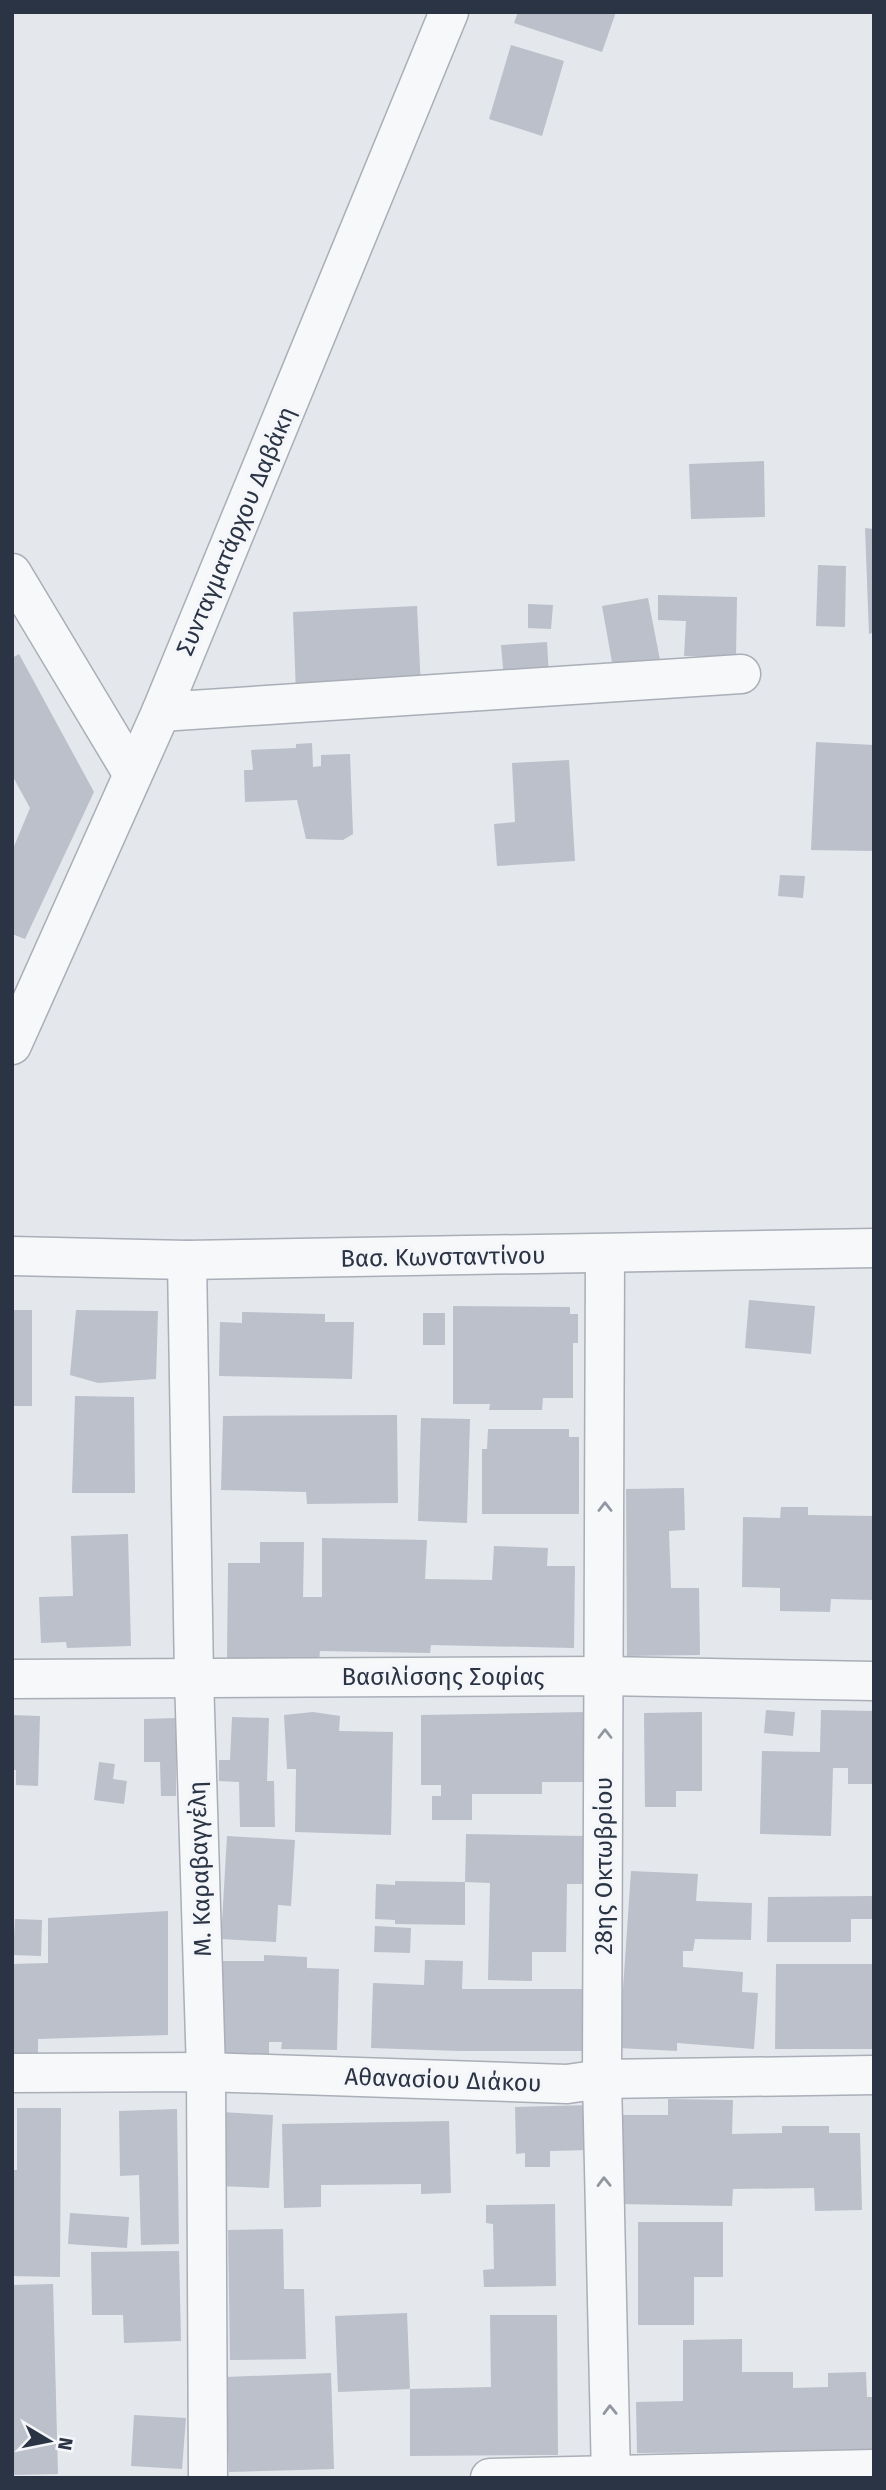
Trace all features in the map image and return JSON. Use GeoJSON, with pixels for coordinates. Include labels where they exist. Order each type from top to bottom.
{"type":"FeatureCollection","features":[{"type":"Feature","properties":{"kind":"street","name":"Συνταγματάρχου Δαβάκη"},"geometry":{"type":"LineString","coordinates":[[12,1045],[161,712],[449,12]]}},
{"type":"Feature","properties":{"kind":"street"},"geometry":{"type":"LineString","coordinates":[[12,573],[132,773]]}},
{"type":"Feature","properties":{"kind":"street"},"geometry":{"type":"LineString","coordinates":[[161,712],[741,674]]}},
{"type":"Feature","properties":{"kind":"street","name":"Βασ. Κωνσταντίνου"},"geometry":{"type":"LineString","coordinates":[[12,1256],[187,1260],[605,1255],[874,1248]]}},
{"type":"Feature","properties":{"kind":"street","name":"28ης Οκτωβρίου"},"geometry":{"type":"LineString","coordinates":[[605,1255],[602,2079],[611,2477]]}},
{"type":"Feature","properties":{"kind":"street","name":"Μ. Καραβαγγέλη"},"geometry":{"type":"LineString","coordinates":[[187,1260],[194,1677],[206,2072],[208,2478]]}},
{"type":"Feature","properties":{"kind":"street","name":"Βασιλίσσης Σοφίας"},"geometry":{"type":"LineString","coordinates":[[12,1679],[605,1676],[874,1681]]}},
{"type":"Feature","properties":{"kind":"street","name":"Αθανασίου Διάκου"},"geometry":{"type":"LineString","coordinates":[[12,2073],[206,2072],[568,2084],[602,2079],[874,2075]]}},
{"type":"Feature","properties":{"kind":"street"},"geometry":{"type":"LineString","coordinates":[[490,2478],[874,2469]]}},
{"type":"Feature","properties":{"kind":"building"},"geometry":{"type":"Polygon","coordinates":[[[518,12],[616,12],[602,52],[514,23],[518,12]]]}},
{"type":"Feature","properties":{"kind":"building"},"geometry":{"type":"Polygon","coordinates":[[[511,45],[564,61],[542,136],[489,119],[511,45]]]}},
{"type":"Feature","properties":{"kind":"building"},"geometry":{"type":"Polygon","coordinates":[[[764,461],[765,517],[691,519],[689,464],[764,461]]]}},
{"type":"Feature","properties":{"kind":"building"},"geometry":{"type":"Polygon","coordinates":[[[865,528],[874,529],[874,632],[869,634],[865,528]]]}},
{"type":"Feature","properties":{"kind":"building"},"geometry":{"type":"Polygon","coordinates":[[[818,565],[846,566],[845,627],[816,626],[818,565]]]}},
{"type":"Feature","properties":{"kind":"building"},"geometry":{"type":"Polygon","coordinates":[[[658,595],[737,597],[736,657],[684,656],[686,621],[658,620],[658,595]]]}},
{"type":"Feature","properties":{"kind":"building"},"geometry":{"type":"Polygon","coordinates":[[[648,598],[660,660],[613,668],[602,606],[648,598]]]}},
{"type":"Feature","properties":{"kind":"building"},"geometry":{"type":"Polygon","coordinates":[[[528,604],[553,605],[551,629],[528,628],[528,604]]]}},
{"type":"Feature","properties":{"kind":"building"},"geometry":{"type":"Polygon","coordinates":[[[417,606],[421,688],[296,694],[293,612],[417,606]]]}},
{"type":"Feature","properties":{"kind":"building"},"geometry":{"type":"Polygon","coordinates":[[[547,642],[549,676],[504,679],[501,645],[547,642]]]}},
{"type":"Feature","properties":{"kind":"building"},"geometry":{"type":"Polygon","coordinates":[[[19,654],[94,792],[25,939],[12,934],[12,851],[30,808],[12,775],[12,658],[19,654]]]}},
{"type":"Feature","properties":{"kind":"building"},"geometry":{"type":"Polygon","coordinates":[[[816,742],[874,745],[874,851],[811,850],[816,742]]]}},
{"type":"Feature","properties":{"kind":"building"},"geometry":{"type":"Polygon","coordinates":[[[312,743],[313,767],[321,766],[321,755],[350,754],[353,834],[343,840],[306,839],[297,800],[245,802],[244,770],[253,770],[251,750],[296,748],[296,744],[312,743]]]}},
{"type":"Feature","properties":{"kind":"building"},"geometry":{"type":"Polygon","coordinates":[[[569,760],[575,861],[497,866],[494,824],[515,822],[512,763],[569,760]]]}},
{"type":"Feature","properties":{"kind":"building"},"geometry":{"type":"Polygon","coordinates":[[[780,875],[805,876],[803,898],[778,896],[780,875]]]}},
{"type":"Feature","properties":{"kind":"building"},"geometry":{"type":"Polygon","coordinates":[[[749,1300],[815,1306],[811,1354],[745,1348],[749,1300]]]}},
{"type":"Feature","properties":{"kind":"building"},"geometry":{"type":"Polygon","coordinates":[[[453,1306],[570,1307],[570,1314],[578,1314],[578,1343],[573,1343],[573,1398],[543,1398],[542,1410],[489,1410],[490,1404],[453,1404],[453,1306]]]}},
{"type":"Feature","properties":{"kind":"building"},"geometry":{"type":"Polygon","coordinates":[[[12,1310],[32,1310],[32,1406],[12,1406],[12,1310]]]}},
{"type":"Feature","properties":{"kind":"building"},"geometry":{"type":"Polygon","coordinates":[[[76,1310],[158,1311],[156,1379],[98,1383],[70,1375],[76,1310]]]}},
{"type":"Feature","properties":{"kind":"building"},"geometry":{"type":"Polygon","coordinates":[[[242,1312],[325,1314],[325,1322],[354,1322],[352,1379],[219,1376],[220,1322],[242,1323],[242,1312]]]}},
{"type":"Feature","properties":{"kind":"building"},"geometry":{"type":"Polygon","coordinates":[[[423,1313],[445,1313],[445,1345],[423,1345],[423,1313]]]}},
{"type":"Feature","properties":{"kind":"building"},"geometry":{"type":"Polygon","coordinates":[[[75,1396],[134,1397],[135,1493],[72,1493],[75,1396]]]}},
{"type":"Feature","properties":{"kind":"building"},"geometry":{"type":"Polygon","coordinates":[[[397,1415],[398,1503],[307,1504],[306,1492],[221,1490],[223,1416],[397,1415]]]}},
{"type":"Feature","properties":{"kind":"building"},"geometry":{"type":"Polygon","coordinates":[[[421,1418],[470,1419],[467,1523],[418,1521],[421,1418]]]}},
{"type":"Feature","properties":{"kind":"building"},"geometry":{"type":"Polygon","coordinates":[[[488,1429],[569,1429],[569,1437],[579,1437],[579,1514],[482,1514],[482,1449],[487,1449],[488,1429]]]}},
{"type":"Feature","properties":{"kind":"building"},"geometry":{"type":"Polygon","coordinates":[[[684,1488],[685,1530],[669,1531],[671,1588],[699,1588],[700,1655],[627,1656],[626,1489],[684,1488]]]}},
{"type":"Feature","properties":{"kind":"building"},"geometry":{"type":"Polygon","coordinates":[[[781,1507],[808,1507],[808,1515],[874,1516],[874,1600],[831,1599],[830,1612],[780,1611],[780,1588],[742,1587],[743,1517],[780,1518],[781,1507]]]}},
{"type":"Feature","properties":{"kind":"building"},"geometry":{"type":"Polygon","coordinates":[[[128,1534],[131,1646],[67,1648],[66,1642],[41,1643],[39,1597],[73,1596],[71,1536],[128,1534]]]}},
{"type":"Feature","properties":{"kind":"building"},"geometry":{"type":"Polygon","coordinates":[[[322,1538],[427,1540],[425,1579],[492,1580],[494,1546],[548,1548],[547,1566],[575,1566],[574,1648],[431,1645],[430,1653],[320,1651],[319,1662],[227,1660],[228,1563],[260,1563],[260,1542],[304,1542],[303,1597],[322,1597],[322,1538]]]}},
{"type":"Feature","properties":{"kind":"building"},"geometry":{"type":"Polygon","coordinates":[[[766,1710],[795,1712],[793,1736],[764,1733],[766,1710]]]}},
{"type":"Feature","properties":{"kind":"building"},"geometry":{"type":"Polygon","coordinates":[[[821,1710],[874,1711],[874,1784],[848,1784],[848,1768],[833,1768],[831,1836],[760,1834],[762,1751],[820,1752],[821,1710]]]}},
{"type":"Feature","properties":{"kind":"building"},"geometry":{"type":"Polygon","coordinates":[[[313,1712],[340,1716],[339,1731],[393,1732],[391,1835],[295,1832],[296,1769],[287,1769],[284,1715],[313,1712]]]}},
{"type":"Feature","properties":{"kind":"building"},"geometry":{"type":"Polygon","coordinates":[[[586,1712],[586,1782],[542,1782],[542,1794],[472,1794],[472,1820],[432,1820],[432,1796],[441,1796],[441,1785],[421,1785],[421,1715],[586,1712]]]}},
{"type":"Feature","properties":{"kind":"building"},"geometry":{"type":"Polygon","coordinates":[[[702,1712],[702,1791],[676,1791],[676,1807],[645,1807],[644,1713],[702,1712]]]}},
{"type":"Feature","properties":{"kind":"building"},"geometry":{"type":"Polygon","coordinates":[[[12,1715],[40,1716],[38,1786],[16,1785],[16,1770],[12,1770],[12,1715]]]}},
{"type":"Feature","properties":{"kind":"building"},"geometry":{"type":"Polygon","coordinates":[[[232,1717],[269,1718],[267,1781],[274,1781],[275,1827],[240,1827],[239,1782],[219,1781],[219,1760],[230,1760],[232,1717]]]}},
{"type":"Feature","properties":{"kind":"building"},"geometry":{"type":"Polygon","coordinates":[[[176,1718],[176,1796],[161,1796],[160,1762],[144,1762],[144,1719],[176,1718]]]}},
{"type":"Feature","properties":{"kind":"building"},"geometry":{"type":"Polygon","coordinates":[[[99,1762],[115,1764],[113,1779],[127,1781],[124,1804],[94,1800],[99,1762]]]}},
{"type":"Feature","properties":{"kind":"building"},"geometry":{"type":"Polygon","coordinates":[[[466,1834],[587,1836],[586,1884],[567,1884],[566,1952],[532,1952],[532,1981],[488,1980],[490,1883],[465,1882],[466,1834]]]}},
{"type":"Feature","properties":{"kind":"building"},"geometry":{"type":"Polygon","coordinates":[[[227,1836],[295,1840],[291,1906],[278,1905],[276,1942],[221,1939],[227,1836]]]}},
{"type":"Feature","properties":{"kind":"building"},"geometry":{"type":"Polygon","coordinates":[[[631,1871],[698,1874],[696,1901],[752,1903],[751,1940],[695,1939],[693,1951],[683,1951],[683,1967],[743,1972],[742,1992],[758,1993],[754,2049],[677,2043],[677,2051],[619,2048],[631,1871]]]}},
{"type":"Feature","properties":{"kind":"building"},"geometry":{"type":"Polygon","coordinates":[[[395,1881],[465,1882],[465,1925],[395,1924],[395,1920],[375,1919],[376,1884],[395,1885],[395,1881]]]}},
{"type":"Feature","properties":{"kind":"building"},"geometry":{"type":"Polygon","coordinates":[[[873,1896],[873,1919],[851,1919],[851,1942],[767,1942],[768,1897],[873,1896]]]}},
{"type":"Feature","properties":{"kind":"building"},"geometry":{"type":"Polygon","coordinates":[[[168,1911],[168,2035],[38,2039],[38,2060],[12,2060],[12,1964],[48,1963],[48,1918],[168,1911]]]}},
{"type":"Feature","properties":{"kind":"building"},"geometry":{"type":"Polygon","coordinates":[[[15,1919],[42,1920],[41,1956],[13,1955],[15,1919]]]}},
{"type":"Feature","properties":{"kind":"building"},"geometry":{"type":"Polygon","coordinates":[[[375,1926],[411,1928],[410,1953],[374,1952],[375,1926]]]}},
{"type":"Feature","properties":{"kind":"building"},"geometry":{"type":"Polygon","coordinates":[[[264,1955],[307,1957],[307,1968],[339,1969],[337,2050],[281,2049],[282,2042],[269,2042],[269,2057],[216,2057],[217,1961],[264,1961],[264,1955]]]}},
{"type":"Feature","properties":{"kind":"building"},"geometry":{"type":"Polygon","coordinates":[[[425,1960],[463,1961],[462,1989],[587,1989],[587,2051],[371,2048],[373,1983],[424,1985],[425,1960]]]}},
{"type":"Feature","properties":{"kind":"building"},"geometry":{"type":"Polygon","coordinates":[[[776,1964],[874,1964],[874,2049],[775,2049],[776,1964]]]}},
{"type":"Feature","properties":{"kind":"building"},"geometry":{"type":"Polygon","coordinates":[[[668,2099],[733,2100],[732,2134],[782,2133],[782,2126],[829,2126],[829,2133],[860,2133],[862,2210],[815,2211],[814,2188],[733,2189],[732,2206],[617,2204],[617,2115],[668,2115],[668,2099]]]}},
{"type":"Feature","properties":{"kind":"building"},"geometry":{"type":"Polygon","coordinates":[[[589,2105],[590,2150],[550,2151],[550,2167],[525,2167],[525,2153],[516,2154],[515,2107],[589,2105]]]}},
{"type":"Feature","properties":{"kind":"building"},"geometry":{"type":"Polygon","coordinates":[[[17,2108],[61,2108],[60,2277],[12,2276],[12,2170],[17,2170],[17,2108]]]}},
{"type":"Feature","properties":{"kind":"building"},"geometry":{"type":"Polygon","coordinates":[[[177,2109],[179,2244],[141,2245],[139,2175],[120,2176],[119,2111],[177,2109]]]}},
{"type":"Feature","properties":{"kind":"building"},"geometry":{"type":"Polygon","coordinates":[[[221,2112],[273,2115],[269,2188],[218,2186],[221,2112]]]}},
{"type":"Feature","properties":{"kind":"building"},"geometry":{"type":"Polygon","coordinates":[[[449,2121],[451,2193],[421,2194],[421,2184],[321,2185],[321,2207],[284,2208],[282,2124],[449,2121]]]}},
{"type":"Feature","properties":{"kind":"building"},"geometry":{"type":"Polygon","coordinates":[[[555,2204],[556,2286],[484,2287],[483,2270],[494,2269],[493,2224],[486,2223],[486,2205],[555,2204]]]}},
{"type":"Feature","properties":{"kind":"building"},"geometry":{"type":"Polygon","coordinates":[[[70,2213],[129,2217],[127,2248],[68,2244],[70,2213]]]}},
{"type":"Feature","properties":{"kind":"building"},"geometry":{"type":"Polygon","coordinates":[[[638,2222],[723,2222],[723,2277],[694,2277],[694,2325],[638,2325],[638,2222]]]}},
{"type":"Feature","properties":{"kind":"building"},"geometry":{"type":"Polygon","coordinates":[[[283,2229],[284,2289],[304,2289],[306,2359],[230,2360],[228,2230],[283,2229]]]}},
{"type":"Feature","properties":{"kind":"building"},"geometry":{"type":"Polygon","coordinates":[[[179,2251],[181,2341],[124,2343],[123,2315],[92,2315],[91,2252],[179,2251]]]}},
{"type":"Feature","properties":{"kind":"building"},"geometry":{"type":"Polygon","coordinates":[[[53,2284],[58,2474],[12,2475],[12,2285],[53,2284]]]}},
{"type":"Feature","properties":{"kind":"building"},"geometry":{"type":"Polygon","coordinates":[[[407,2313],[410,2389],[338,2392],[335,2316],[407,2313]]]}},
{"type":"Feature","properties":{"kind":"building"},"geometry":{"type":"Polygon","coordinates":[[[490,2315],[557,2315],[558,2455],[410,2456],[410,2389],[491,2387],[490,2315]]]}},
{"type":"Feature","properties":{"kind":"building"},"geometry":{"type":"Polygon","coordinates":[[[742,2339],[742,2372],[793,2372],[793,2388],[828,2387],[828,2373],[866,2372],[867,2397],[874,2397],[874,2451],[637,2453],[636,2402],[683,2401],[683,2340],[742,2339]]]}},
{"type":"Feature","properties":{"kind":"building"},"geometry":{"type":"Polygon","coordinates":[[[331,2373],[334,2469],[229,2472],[225,2377],[331,2373]]]}},
{"type":"Feature","properties":{"kind":"building"},"geometry":{"type":"Polygon","coordinates":[[[134,2415],[186,2418],[182,2469],[131,2466],[134,2415]]]}}]}
